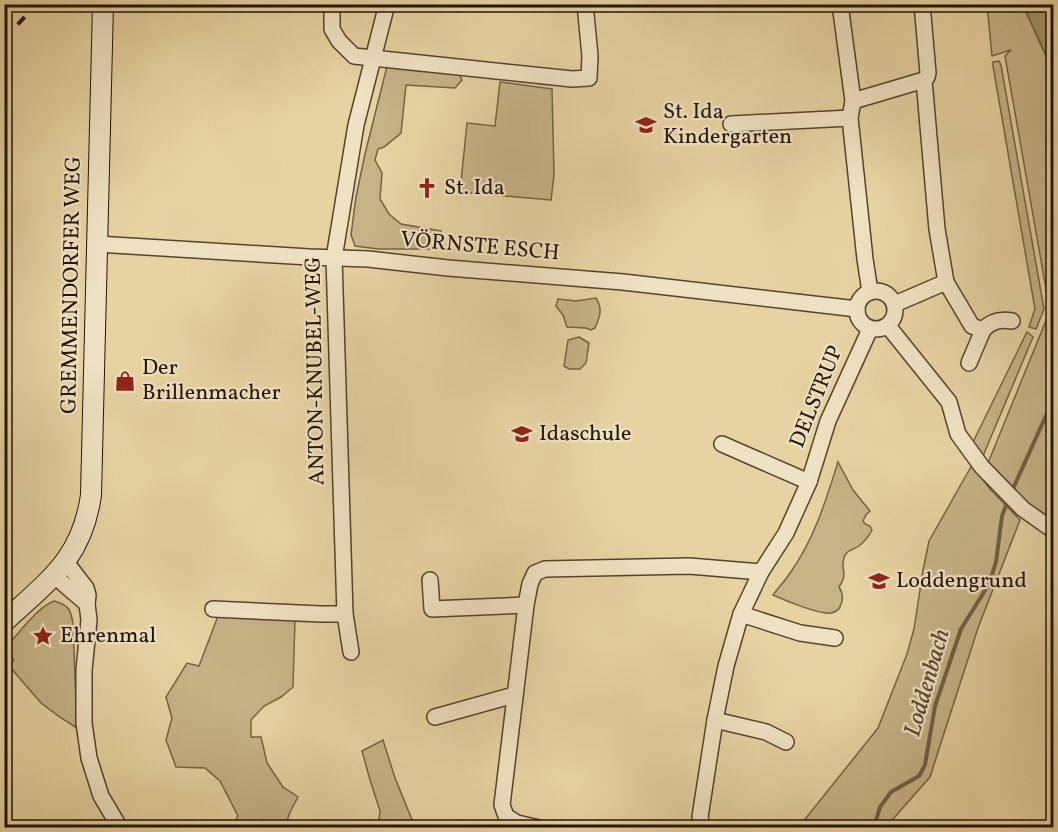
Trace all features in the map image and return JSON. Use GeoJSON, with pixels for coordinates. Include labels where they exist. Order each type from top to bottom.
{"type":"FeatureCollection","features":[{"type":"Feature","properties":{"kind":"street","name":"GREMMENDORFER WEG"},"geometry":{"type":"LineString","coordinates":[[4,622],[60,568],[75,549],[89,512],[103,4]]}},
{"type":"Feature","properties":{"kind":"street"},"geometry":{"type":"LineString","coordinates":[[332,4],[332,29],[339,41],[354,56],[589,78],[590,56],[585,4]]}},
{"type":"Feature","properties":{"kind":"street","name":"ANTON-KNUBEL-WEG"},"geometry":{"type":"LineString","coordinates":[[351,652],[345,614],[334,258],[356,125],[387,4]]}},
{"type":"Feature","properties":{"kind":"street"},"geometry":{"type":"LineString","coordinates":[[840,4],[853,101],[850,118],[870,292]]}},
{"type":"Feature","properties":{"kind":"street"},"geometry":{"type":"LineString","coordinates":[[853,101],[924,80],[927,77],[922,4]]}},
{"type":"Feature","properties":{"kind":"street"},"geometry":{"type":"LineString","coordinates":[[924,80],[937,229],[946,282],[972,326],[982,330]]}},
{"type":"Feature","properties":{"kind":"street"},"geometry":{"type":"LineString","coordinates":[[731,124],[850,118]]}},
{"type":"Feature","properties":{"kind":"street","name":"VÖRNSTE ESCH"},"geometry":{"type":"LineString","coordinates":[[97,244],[368,259],[623,282],[857,309]]}},
{"type":"Feature","properties":{"kind":"street"},"geometry":{"type":"LineString","coordinates":[[895,304],[946,282]]}},
{"type":"Feature","properties":{"kind":"street"},"geometry":{"type":"LineString","coordinates":[[870,292],[885,293],[895,304],[896,312],[893,320],[888,326],[879,330],[870,329],[858,317],[859,302],[870,292]]}},
{"type":"Feature","properties":{"kind":"street"},"geometry":{"type":"LineString","coordinates":[[969,363],[982,330],[995,321],[1012,321]]}},
{"type":"Feature","properties":{"kind":"street"},"geometry":{"type":"LineString","coordinates":[[888,326],[949,402],[958,434],[982,467],[1023,508],[1053,531]]}},
{"type":"Feature","properties":{"kind":"street","name":"DELSTRUP"},"geometry":{"type":"LineString","coordinates":[[701,827],[700,817],[715,720],[726,666],[741,614],[760,572],[786,532],[808,482],[828,421],[870,329]]}},
{"type":"Feature","properties":{"kind":"street","name":"DELSTRUP"},"geometry":{"type":"LineString","coordinates":[[722,444],[808,482]]}},
{"type":"Feature","properties":{"kind":"street"},"geometry":{"type":"LineString","coordinates":[[539,828],[517,822],[506,816],[502,805],[526,605],[530,584],[535,573],[545,569],[689,566],[760,572]]}},
{"type":"Feature","properties":{"kind":"street"},"geometry":{"type":"LineString","coordinates":[[60,568],[86,588],[88,595],[84,723],[89,758],[101,796],[120,828]]}},
{"type":"Feature","properties":{"kind":"street"},"geometry":{"type":"LineString","coordinates":[[430,580],[432,609],[526,605]]}},
{"type":"Feature","properties":{"kind":"street"},"geometry":{"type":"LineString","coordinates":[[213,609],[345,614]]}},
{"type":"Feature","properties":{"kind":"street"},"geometry":{"type":"LineString","coordinates":[[741,614],[800,633],[835,638]]}},
{"type":"Feature","properties":{"kind":"street"},"geometry":{"type":"LineString","coordinates":[[435,717],[514,695]]}},
{"type":"Feature","properties":{"kind":"street"},"geometry":{"type":"LineString","coordinates":[[715,720],[766,732],[786,742]]}},
{"type":"Feature","properties":{"kind":"shaded area"},"geometry":{"type":"Polygon","coordinates":[[[987,5],[1023,5],[1053,67],[1053,522],[1031,507],[988,463],[1047,318],[1049,306],[1005,56],[1011,50],[992,56],[987,5]]]}},
{"type":"Feature","properties":{"kind":"shaded area"},"geometry":{"type":"Polygon","coordinates":[[[1023,5],[1053,5],[1053,67],[1048,60],[1023,5]]]}},
{"type":"Feature","properties":{"kind":"shaded area"},"geometry":{"type":"Polygon","coordinates":[[[999,61],[1044,309],[1036,329],[1029,327],[1035,309],[993,66],[993,62],[999,61]]]}},
{"type":"Feature","properties":{"kind":"shaded area"},"geometry":{"type":"Polygon","coordinates":[[[387,66],[459,74],[462,80],[455,88],[406,85],[401,133],[378,149],[375,160],[382,173],[380,199],[389,214],[401,224],[441,231],[443,249],[378,249],[355,246],[351,235],[365,154],[387,66]]]}},
{"type":"Feature","properties":{"kind":"shaded area"},"geometry":{"type":"Polygon","coordinates":[[[500,82],[552,89],[554,175],[551,200],[460,192],[467,123],[495,126],[500,82]]]}},
{"type":"Feature","properties":{"kind":"shaded area"},"geometry":{"type":"Polygon","coordinates":[[[596,298],[600,306],[600,313],[595,328],[591,330],[567,327],[563,315],[556,306],[558,299],[576,301],[596,298]]]}},
{"type":"Feature","properties":{"kind":"shaded area"},"geometry":{"type":"Polygon","coordinates":[[[1027,332],[1033,337],[983,456],[972,444],[1027,332]]]}},
{"type":"Feature","properties":{"kind":"shaded area"},"geometry":{"type":"Polygon","coordinates":[[[579,337],[589,343],[586,363],[580,369],[569,369],[564,366],[568,340],[579,337]]]}},
{"type":"Feature","properties":{"kind":"shaded area"},"geometry":{"type":"Polygon","coordinates":[[[838,462],[853,490],[870,511],[863,521],[872,530],[861,544],[845,555],[844,574],[839,587],[842,602],[836,611],[826,613],[802,607],[773,595],[806,547],[838,462]]]}},
{"type":"Feature","properties":{"kind":"shaded area"},"geometry":{"type":"Polygon","coordinates":[[[972,465],[990,489],[1020,520],[978,628],[930,777],[886,827],[798,828],[878,728],[907,654],[914,629],[929,541],[972,465]]]}},
{"type":"Feature","properties":{"kind":"shaded area"},"geometry":{"type":"Polygon","coordinates":[[[54,601],[66,606],[73,624],[77,728],[41,703],[9,666],[14,660],[4,649],[41,609],[54,601]]]}},
{"type":"Feature","properties":{"kind":"shaded area"},"geometry":{"type":"Polygon","coordinates":[[[218,616],[295,619],[293,687],[264,706],[251,720],[251,737],[261,737],[267,763],[283,787],[298,797],[285,827],[232,827],[238,816],[220,781],[205,768],[176,767],[166,740],[172,718],[166,697],[187,663],[199,666],[218,616]]]}},
{"type":"Feature","properties":{"kind":"shaded area"},"geometry":{"type":"Polygon","coordinates":[[[383,740],[395,778],[415,827],[378,827],[380,811],[362,751],[383,740]]]}},
{"type":"Feature","properties":{"kind":"waterway","name":"Loddenbach"},"geometry":{"type":"LineString","coordinates":[[1012,491],[1054,398]]}},
{"type":"Feature","properties":{"kind":"waterway","name":"Loddenbach"},"geometry":{"type":"LineString","coordinates":[[868,828],[875,824],[880,807],[891,792],[919,776],[925,765],[935,706],[961,629],[989,584],[996,562],[1002,516],[1008,500]]}},
{"type":"Feature","properties":{"kind":"railway"},"geometry":{"type":"LineString","coordinates":[[4,39],[37,4]]}},
{"type":"Feature","properties":{"kind":"place","name":"St. Ida Kindergarten"},"geometry":{"type":"Point","coordinates":[646,125]}},
{"type":"Feature","properties":{"kind":"place","name":"St. Ida"},"geometry":{"type":"Point","coordinates":[427,188]}},
{"type":"Feature","properties":{"kind":"place","name":"Der Brillenmacher"},"geometry":{"type":"Point","coordinates":[125,381]}},
{"type":"Feature","properties":{"kind":"place","name":"Idaschule"},"geometry":{"type":"Point","coordinates":[522,434]}},
{"type":"Feature","properties":{"kind":"place","name":"Loddengrund"},"geometry":{"type":"Point","coordinates":[879,581]}},
{"type":"Feature","properties":{"kind":"place","name":"Ehrenmal"},"geometry":{"type":"Point","coordinates":[43,636]}}]}
